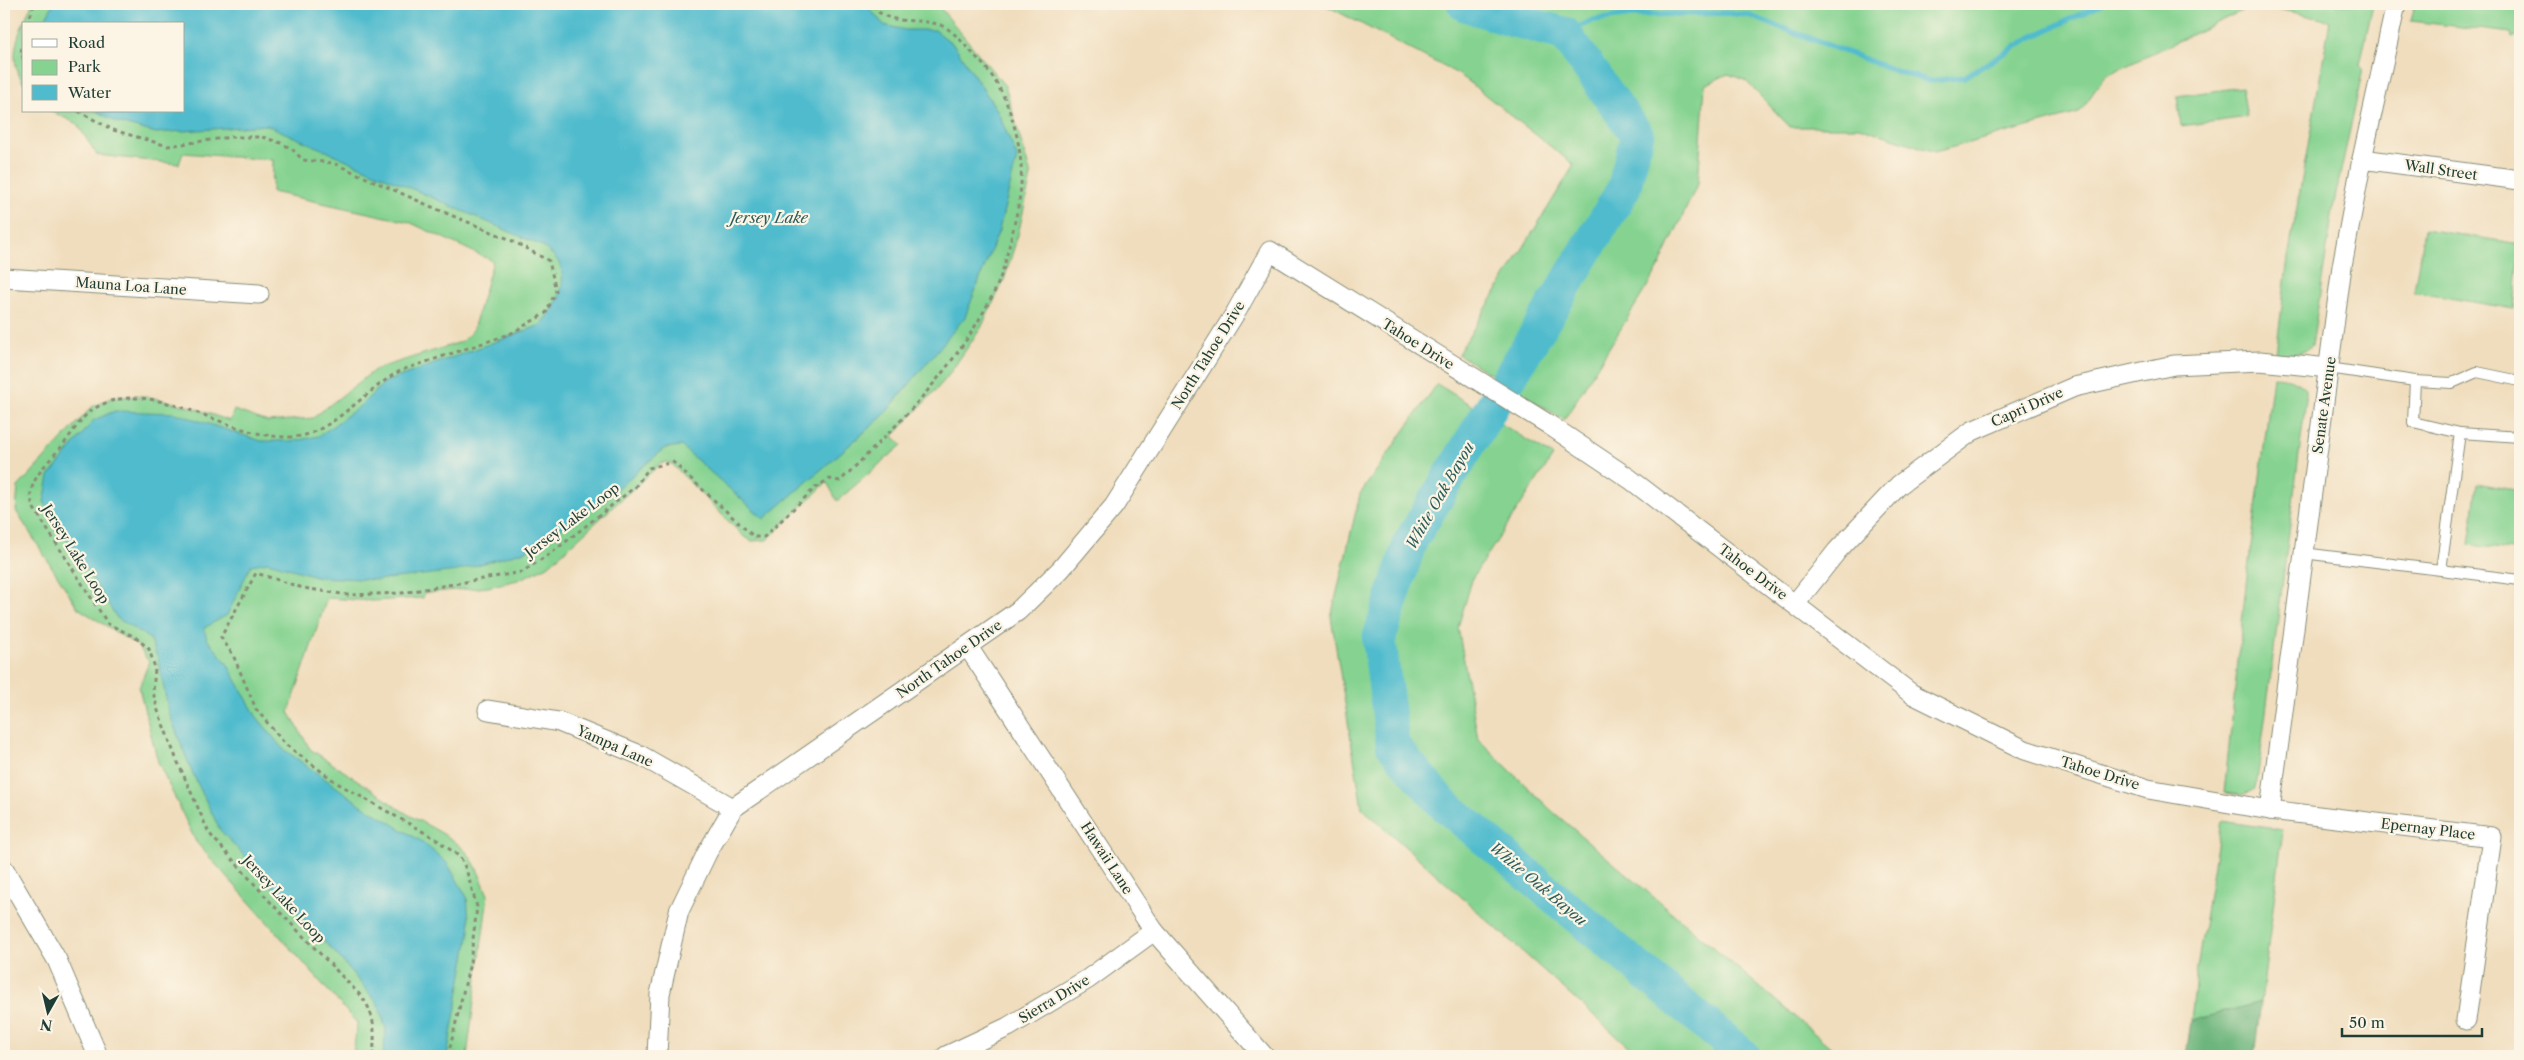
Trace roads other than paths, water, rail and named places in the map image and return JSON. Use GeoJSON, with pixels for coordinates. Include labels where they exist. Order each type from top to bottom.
{"type":"FeatureCollection","features":[{"type":"Feature","properties":{"kind":"street","name":"Senate Avenue"},"geometry":{"type":"LineString","coordinates":[[2270,810],[2342,266],[2362,159],[2396,4]]}},
{"type":"Feature","properties":{"kind":"street","name":"Wall Street"},"geometry":{"type":"LineString","coordinates":[[2362,159],[2520,180]]}},
{"type":"Feature","properties":{"kind":"street","name":"Tahoe Drive"},"geometry":{"type":"LineString","coordinates":[[1270,251],[1548,424],[1630,479],[1912,694],[2025,750],[2148,788],[2270,810]]}},
{"type":"Feature","properties":{"kind":"street","name":"North Tahoe Drive"},"geometry":{"type":"LineString","coordinates":[[657,1056],[660,994],[679,911],[707,853],[734,808],[1018,611],[1061,569],[1114,506],[1236,312],[1270,251]]}},
{"type":"Feature","properties":{"kind":"street","name":"Mauna Loa Lane"},"geometry":{"type":"LineString","coordinates":[[4,278],[259,294]]}},
{"type":"Feature","properties":{"kind":"street","name":"Capri Drive"},"geometry":{"type":"LineString","coordinates":[[1795,604],[1837,551],[1900,485],[1972,431],[2074,387],[2174,365],[2260,361],[2329,368]]}},
{"type":"Feature","properties":{"kind":"street","name":"Hawaii Lane"},"geometry":{"type":"LineString","coordinates":[[968,647],[1154,931],[1264,1056]]}},
{"type":"Feature","properties":{"kind":"street","name":"Yampa Lane"},"geometry":{"type":"LineString","coordinates":[[488,710],[559,722],[631,751],[734,808]]}},
{"type":"Feature","properties":{"kind":"street","name":"Epernay Place"},"geometry":{"type":"LineString","coordinates":[[2270,810],[2492,837],[2466,1020]]}},
{"type":"Feature","properties":{"kind":"street"},"geometry":{"type":"LineString","coordinates":[[4,869],[57,960],[98,1056]]}},
{"type":"Feature","properties":{"kind":"street","name":"Sierra Drive"},"geometry":{"type":"LineString","coordinates":[[946,1056],[1008,1027],[1088,980],[1154,931]]}},
{"type":"Feature","properties":{"kind":"lane"},"geometry":{"type":"LineString","coordinates":[[2329,368],[2415,381],[2452,383],[2478,372],[2520,381]]}},
{"type":"Feature","properties":{"kind":"lane"},"geometry":{"type":"LineString","coordinates":[[2415,381],[2413,422],[2460,433],[2520,437]]}},
{"type":"Feature","properties":{"kind":"lane"},"geometry":{"type":"LineString","coordinates":[[2441,570],[2460,433]]}},
{"type":"Feature","properties":{"kind":"lane"},"geometry":{"type":"LineString","coordinates":[[2303,553],[2520,580]]}},
{"type":"Feature","properties":{"kind":"water","name":"Jersey Lake"},"geometry":{"type":"Polygon","coordinates":[[[53,4],[871,4],[870,9],[884,25],[905,30],[935,30],[954,45],[997,110],[1017,157],[999,230],[965,317],[883,416],[764,519],[681,446],[665,448],[603,500],[528,550],[457,571],[378,580],[319,577],[268,562],[251,565],[227,615],[204,628],[207,639],[227,663],[256,716],[282,748],[363,806],[421,841],[447,863],[467,897],[470,931],[447,1056],[383,1056],[386,1029],[378,1004],[338,956],[220,830],[192,772],[169,713],[158,659],[150,639],[117,618],[44,502],[49,476],[94,420],[115,411],[175,413],[261,441],[294,441],[319,436],[359,407],[385,382],[541,325],[559,296],[562,271],[559,263],[542,246],[267,125],[156,133],[116,122],[98,112],[185,112],[185,22],[44,22],[53,4]]]}},
{"type":"Feature","properties":{"kind":"waterway","name":"White Oak Bayou"},"geometry":{"type":"LineString","coordinates":[[1464,4],[1512,20],[1565,34],[1637,135],[1624,188],[1410,542],[1379,639],[1393,746],[1441,802],[1744,1056]]}},
{"type":"Feature","properties":{"kind":"waterway"},"geometry":{"type":"LineString","coordinates":[[1565,34],[1593,20],[1631,15],[1726,13],[1748,15],[1899,72],[1930,81],[1964,77],[2030,38],[2102,4]]}}]}
